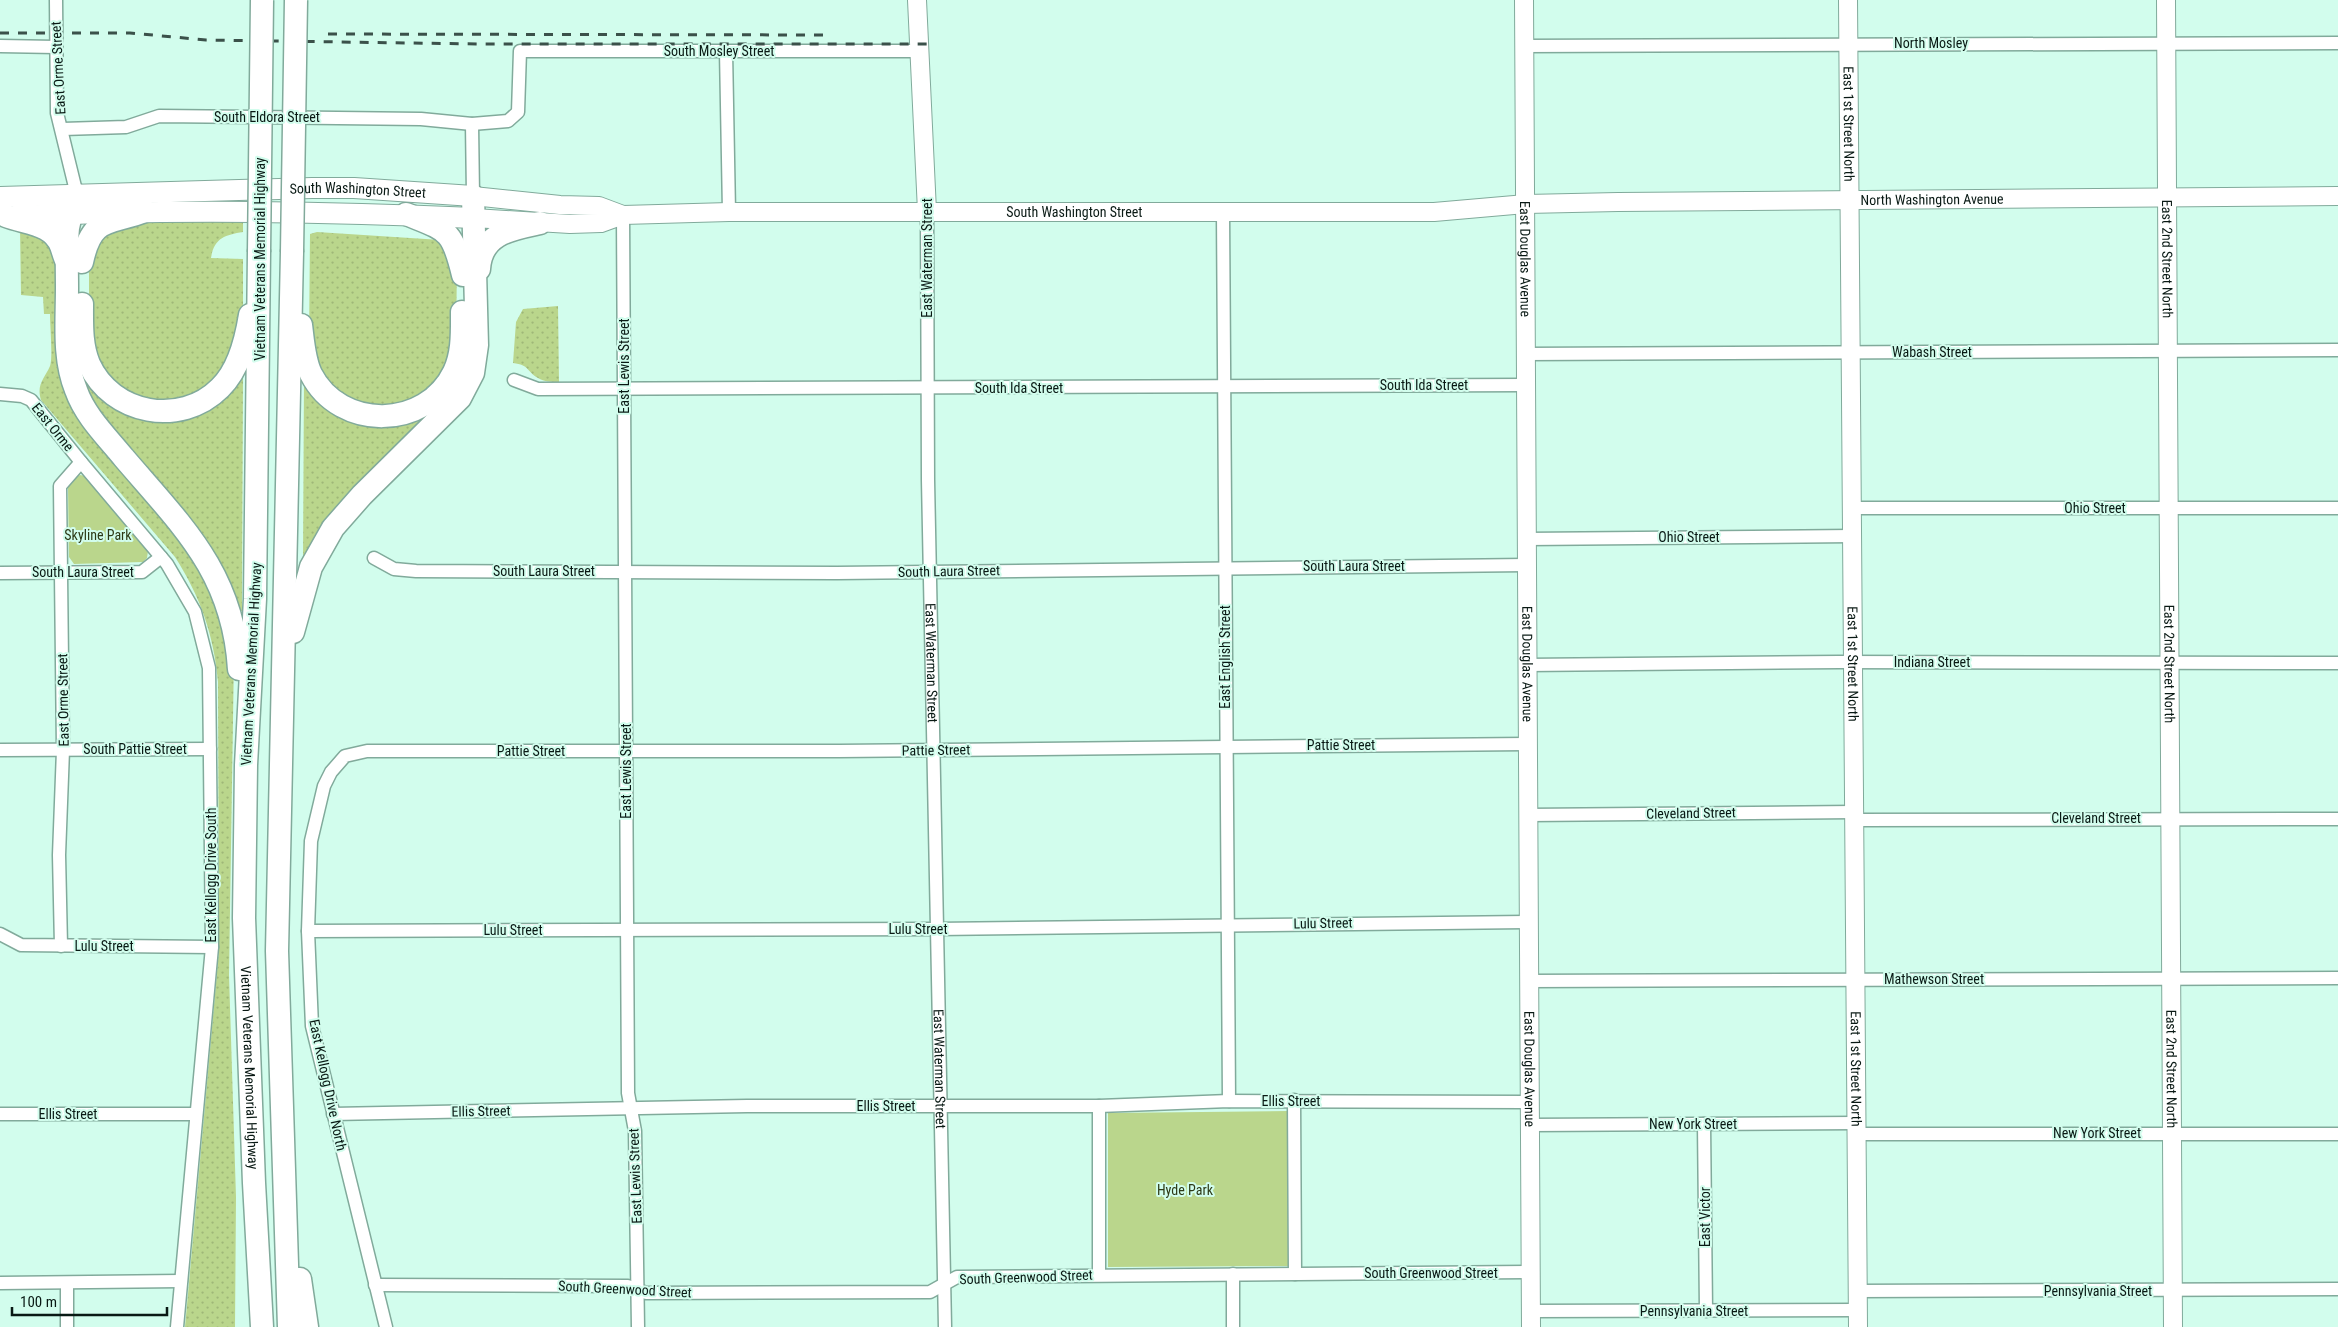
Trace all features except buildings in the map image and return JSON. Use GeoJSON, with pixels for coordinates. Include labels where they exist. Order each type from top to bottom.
{"type":"FeatureCollection","features":[{"type":"Feature","properties":{"kind":"highway","name":"Vietnam Veterans Memorial Highway"},"geometry":{"type":"LineString","coordinates":[[262,0],[255,599],[246,764],[244,918],[248,1050],[262,1327]]}},
{"type":"Feature","properties":{"kind":"highway"},"geometry":{"type":"LineString","coordinates":[[289,1327],[279,1064],[277,941],[296,0]]}},
{"type":"Feature","properties":{"kind":"highway"},"geometry":{"type":"LineString","coordinates":[[76,207],[68,227],[75,262],[84,348],[96,377],[108,391],[128,404],[146,410],[176,411],[205,401],[221,387],[234,368],[246,336],[259,252]]}},
{"type":"Feature","properties":{"kind":"highway"},"geometry":{"type":"LineString","coordinates":[[2,210],[22,223],[44,228],[57,238],[75,262]]}},
{"type":"Feature","properties":{"kind":"highway"},"geometry":{"type":"LineString","coordinates":[[146,211],[107,222],[97,228],[90,236],[75,262],[67,350],[76,390],[96,424],[179,522],[210,565],[226,599],[238,639],[246,764]]}},
{"type":"Feature","properties":{"kind":"highway"},"geometry":{"type":"LineString","coordinates":[[292,252],[310,372],[326,393],[342,406],[359,414],[377,417],[403,414],[420,408],[432,400],[453,373],[459,358],[462,336],[463,241],[472,211]]}},
{"type":"Feature","properties":{"kind":"highway"},"geometry":{"type":"LineString","coordinates":[[281,714],[291,643],[311,567],[333,528],[362,495],[460,398],[473,373],[477,345],[477,310],[472,211]]}},
{"type":"Feature","properties":{"kind":"highway"},"geometry":{"type":"LineString","coordinates":[[406,214],[444,230],[451,237],[456,246],[463,275]]}},
{"type":"Feature","properties":{"kind":"highway"},"geometry":{"type":"LineString","coordinates":[[477,310],[480,263],[491,240],[508,229],[540,223]]}},
{"type":"Feature","properties":{"kind":"highway"},"geometry":{"type":"LineString","coordinates":[[246,1327],[248,1050]]}},
{"type":"Feature","properties":{"kind":"highway"},"geometry":{"type":"LineString","coordinates":[[279,1064],[307,1327]]}},
{"type":"Feature","properties":{"kind":"main road","name":"East Waterman Street"},"geometry":{"type":"LineString","coordinates":[[917,0],[927,210]]}},
{"type":"Feature","properties":{"kind":"main road","name":"East Douglas Avenue"},"geometry":{"type":"LineString","coordinates":[[1524,0],[1526,665],[1531,1319]]}},
{"type":"Feature","properties":{"kind":"main road","name":"East 1st Street North"},"geometry":{"type":"LineString","coordinates":[[1848,0],[1858,1319]]}},
{"type":"Feature","properties":{"kind":"main road","name":"East 2nd Street North"},"geometry":{"type":"LineString","coordinates":[[2166,0],[2169,978],[2173,1327]]}},
{"type":"Feature","properties":{"kind":"main road","name":"South Washington Street"},"geometry":{"type":"LineString","coordinates":[[2,210],[76,207],[312,188],[354,188],[540,223],[601,223],[623,215],[729,212],[927,210],[1223,213],[1434,212],[1526,204]]}},
{"type":"Feature","properties":{"kind":"main road","name":"North Washington Avenue"},"geometry":{"type":"LineString","coordinates":[[1526,204],[1849,199],[2338,196]]}},
{"type":"Feature","properties":{"kind":"main road","name":"South Washington Street"},"geometry":{"type":"LineString","coordinates":[[76,207],[146,211],[406,214],[560,205],[599,206],[623,215]]}},
{"type":"Feature","properties":{"kind":"street","name":"East Orme Street"},"geometry":{"type":"LineString","coordinates":[[56,0],[57,112],[63,129],[76,207]]}},
{"type":"Feature","properties":{"kind":"street","name":"North Mosley"},"geometry":{"type":"LineString","coordinates":[[1525,46],[1848,43],[2338,43]]}},
{"type":"Feature","properties":{"kind":"street"},"geometry":{"type":"LineString","coordinates":[[0,46],[56,47]]}},
{"type":"Feature","properties":{"kind":"street","name":"South Mosley Street"},"geometry":{"type":"LineString","coordinates":[[520,51],[918,51]]}},
{"type":"Feature","properties":{"kind":"street","name":"South Eldora Street"},"geometry":{"type":"LineString","coordinates":[[63,129],[126,127],[159,116],[421,119],[472,124],[508,120],[518,112],[520,51]]}},
{"type":"Feature","properties":{"kind":"street"},"geometry":{"type":"LineString","coordinates":[[726,51],[729,212]]}},
{"type":"Feature","properties":{"kind":"street"},"geometry":{"type":"LineString","coordinates":[[472,124],[472,211]]}},
{"type":"Feature","properties":{"kind":"street","name":"East Waterman Street"},"geometry":{"type":"LineString","coordinates":[[927,210],[927,389],[945,1327]]}},
{"type":"Feature","properties":{"kind":"street","name":"East English Street"},"geometry":{"type":"LineString","coordinates":[[1223,213],[1229,1101]]}},
{"type":"Feature","properties":{"kind":"street","name":"East Lewis Street"},"geometry":{"type":"LineString","coordinates":[[623,215],[628,1093],[635,1131],[638,1327]]}},
{"type":"Feature","properties":{"kind":"street","name":"Wabash Street"},"geometry":{"type":"LineString","coordinates":[[1525,354],[2338,350]]}},
{"type":"Feature","properties":{"kind":"street","name":"South Ida Street"},"geometry":{"type":"LineString","coordinates":[[514,380],[538,389],[927,389],[1525,385]]}},
{"type":"Feature","properties":{"kind":"street","name":"East Orme"},"geometry":{"type":"LineString","coordinates":[[0,394],[22,396],[31,400],[81,462]]}},
{"type":"Feature","properties":{"kind":"street","name":"East Orme Street"},"geometry":{"type":"LineString","coordinates":[[61,946],[59,855],[63,750],[60,486],[81,462]]}},
{"type":"Feature","properties":{"kind":"street","name":"East Kellogg Drive South"},"geometry":{"type":"LineString","coordinates":[[81,462],[162,557],[195,612],[209,668],[212,947],[177,1327]]}},
{"type":"Feature","properties":{"kind":"street","name":"Ohio Street"},"geometry":{"type":"LineString","coordinates":[[1852,508],[2338,508]]}},
{"type":"Feature","properties":{"kind":"street","name":"Ohio Street"},"geometry":{"type":"LineString","coordinates":[[1526,539],[1852,536]]}},
{"type":"Feature","properties":{"kind":"street","name":"South Laura Street"},"geometry":{"type":"LineString","coordinates":[[0,573],[142,572],[162,557]]}},
{"type":"Feature","properties":{"kind":"street","name":"South Laura Street"},"geometry":{"type":"LineString","coordinates":[[374,558],[394,569],[416,571],[930,572],[1225,567],[1526,566]]}},
{"type":"Feature","properties":{"kind":"street","name":"Indiana Street"},"geometry":{"type":"LineString","coordinates":[[1526,665],[1853,662],[2338,663]]}},
{"type":"Feature","properties":{"kind":"street","name":"Pattie Street"},"geometry":{"type":"LineString","coordinates":[[345,756],[367,751],[933,750],[1226,745],[1527,744]]}},
{"type":"Feature","properties":{"kind":"street","name":"South Pattie Street"},"geometry":{"type":"LineString","coordinates":[[0,750],[210,749]]}},
{"type":"Feature","properties":{"kind":"street","name":"East Kellogg Drive North"},"geometry":{"type":"LineString","coordinates":[[345,756],[331,772],[315,815],[308,868],[308,931],[312,1026],[386,1327]]}},
{"type":"Feature","properties":{"kind":"street","name":"Cleveland Street"},"geometry":{"type":"LineString","coordinates":[[1528,815],[2338,819]]}},
{"type":"Feature","properties":{"kind":"street","name":"Lulu Street"},"geometry":{"type":"LineString","coordinates":[[308,931],[937,929],[1529,922]]}},
{"type":"Feature","properties":{"kind":"street","name":"Lulu Street"},"geometry":{"type":"LineString","coordinates":[[0,934],[21,945],[212,947]]}},
{"type":"Feature","properties":{"kind":"street","name":"Mathewson Street"},"geometry":{"type":"LineString","coordinates":[[1529,981],[2338,978]]}},
{"type":"Feature","properties":{"kind":"street"},"geometry":{"type":"LineString","coordinates":[[1294,1100],[1295,1274]]}},
{"type":"Feature","properties":{"kind":"street","name":"Ellis Street"},"geometry":{"type":"LineString","coordinates":[[333,1114],[631,1108],[1099,1106],[1294,1100],[1530,1102]]}},
{"type":"Feature","properties":{"kind":"street"},"geometry":{"type":"LineString","coordinates":[[1099,1106],[1099,1275]]}},
{"type":"Feature","properties":{"kind":"street","name":"Ellis Street"},"geometry":{"type":"LineString","coordinates":[[0,1114],[196,1114]]}},
{"type":"Feature","properties":{"kind":"street","name":"New York Street"},"geometry":{"type":"LineString","coordinates":[[1530,1125],[1704,1124],[1856,1129],[2338,1134]]}},
{"type":"Feature","properties":{"kind":"street","name":"East Victor"},"geometry":{"type":"LineString","coordinates":[[1704,1124],[1706,1311]]}},
{"type":"Feature","properties":{"kind":"street","name":"South Greenwood Street"},"geometry":{"type":"LineString","coordinates":[[375,1285],[628,1286],[646,1293],[930,1292],[957,1277],[1531,1272]]}},
{"type":"Feature","properties":{"kind":"street"},"geometry":{"type":"LineString","coordinates":[[1233,1274],[1233,1327]]}},
{"type":"Feature","properties":{"kind":"street"},"geometry":{"type":"LineString","coordinates":[[0,1283],[181,1281]]}},
{"type":"Feature","properties":{"kind":"street"},"geometry":{"type":"LineString","coordinates":[[67,1283],[68,1327]]}},
{"type":"Feature","properties":{"kind":"street","name":"Pennsylvania Street"},"geometry":{"type":"LineString","coordinates":[[1858,1292],[2338,1289]]}},
{"type":"Feature","properties":{"kind":"street","name":"Pennsylvania Street"},"geometry":{"type":"LineString","coordinates":[[1531,1319],[1706,1311],[1858,1319]]}},
{"type":"Feature","properties":{"kind":"green space"},"geometry":{"type":"Polygon","coordinates":[[[243,221],[243,232],[221,239],[212,251],[211,258],[243,259],[243,318],[230,361],[200,396],[141,403],[100,372],[89,328],[89,253],[92,243],[127,223],[243,221]]]}},
{"type":"Feature","properties":{"kind":"green space"},"geometry":{"type":"Polygon","coordinates":[[[20,227],[56,245],[62,362],[202,559],[234,655],[229,975],[236,1197],[235,1327],[185,1327],[219,950],[218,682],[213,648],[199,601],[175,557],[41,400],[40,385],[51,362],[50,314],[44,314],[43,297],[21,295],[20,227]]]}},
{"type":"Feature","properties":{"kind":"green space"},"geometry":{"type":"Polygon","coordinates":[[[317,232],[441,240],[457,257],[456,349],[425,398],[371,411],[320,379],[309,342],[310,234],[317,232]]]}},
{"type":"Feature","properties":{"kind":"green space"},"geometry":{"type":"Polygon","coordinates":[[[558,306],[559,382],[548,382],[538,378],[522,365],[513,363],[516,322],[523,309],[558,306]]]}},
{"type":"Feature","properties":{"kind":"green space"},"geometry":{"type":"Polygon","coordinates":[[[81,358],[155,417],[243,371],[242,611],[236,611],[106,427],[83,389],[81,358]]]}},
{"type":"Feature","properties":{"kind":"green space"},"geometry":{"type":"Polygon","coordinates":[[[467,375],[303,562],[304,378],[364,419],[467,375]]]}},
{"type":"Feature","properties":{"kind":"green space","name":"Skyline Park"},"geometry":{"type":"Polygon","coordinates":[[[80,475],[86,476],[148,551],[147,558],[143,562],[74,564],[69,557],[68,488],[70,480],[80,475]]]}},
{"type":"Feature","properties":{"kind":"green space","name":"Hyde Park"},"geometry":{"type":"Polygon","coordinates":[[[1289,1111],[1290,1266],[1108,1267],[1108,1113],[1289,1111]]]}},
{"type":"Feature","properties":{"kind":"railway"},"geometry":{"type":"LineString","coordinates":[[0,33],[130,33],[206,40],[477,44],[928,44]]}},
{"type":"Feature","properties":{"kind":"railway"},"geometry":{"type":"LineString","coordinates":[[328,34],[830,35]]}}]}
